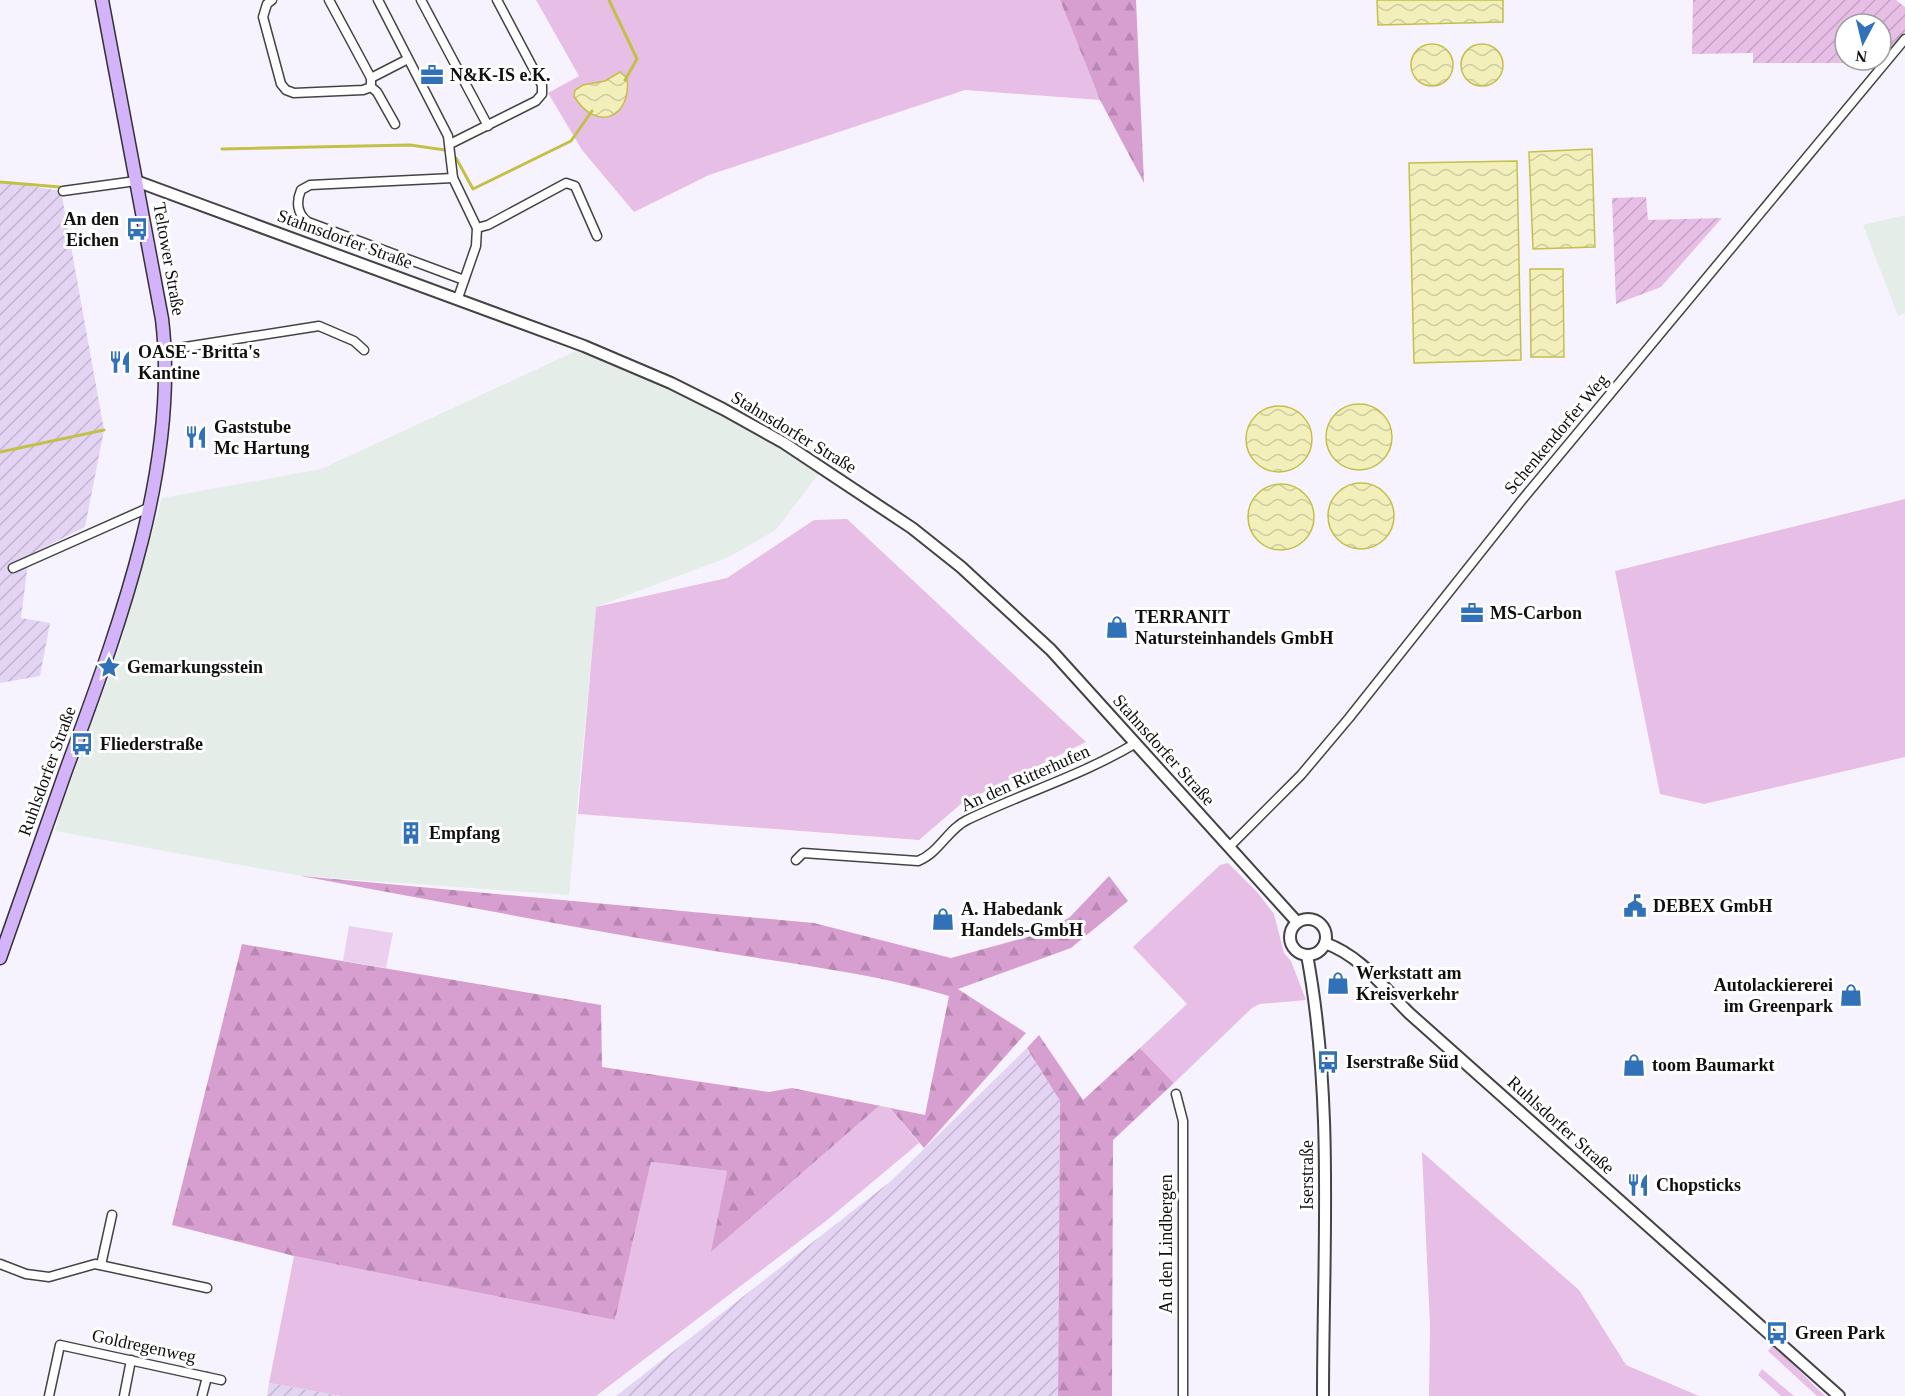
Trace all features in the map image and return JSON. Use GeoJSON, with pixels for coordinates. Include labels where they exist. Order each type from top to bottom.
{"type":"FeatureCollection","features":[{"type":"Feature","properties":{"kind":"main road","name":"Teltower Straße"},"geometry":{"type":"LineString","coordinates":[[102,0],[166,350],[163,423],[148,508],[105,664]]}},
{"type":"Feature","properties":{"kind":"main road","name":"Ruhlsdorfer Straße"},"geometry":{"type":"LineString","coordinates":[[0,958],[105,664]]}},
{"type":"Feature","properties":{"kind":"street"},"geometry":{"type":"LineString","coordinates":[[272,0],[267,4],[263,17],[281,84],[286,90],[294,93],[352,91],[408,59]]}},
{"type":"Feature","properties":{"kind":"street"},"geometry":{"type":"LineString","coordinates":[[329,0],[395,124]]}},
{"type":"Feature","properties":{"kind":"street"},"geometry":{"type":"LineString","coordinates":[[378,0],[450,144],[453,178],[477,228],[476,246],[458,298]]}},
{"type":"Feature","properties":{"kind":"street"},"geometry":{"type":"LineString","coordinates":[[421,0],[488,126]]}},
{"type":"Feature","properties":{"kind":"street"},"geometry":{"type":"LineString","coordinates":[[450,144],[536,101],[542,94],[542,85],[497,0]]}},
{"type":"Feature","properties":{"kind":"street","name":"Schenkendorfer Weg"},"geometry":{"type":"LineString","coordinates":[[1229,847],[1301,775],[1349,718],[1522,500],[1905,39]]}},
{"type":"Feature","properties":{"kind":"street"},"geometry":{"type":"LineString","coordinates":[[453,178],[310,185],[301,190],[298,209],[308,222],[464,280]]}},
{"type":"Feature","properties":{"kind":"street"},"geometry":{"type":"LineString","coordinates":[[63,191],[136,180]]}},
{"type":"Feature","properties":{"kind":"street","name":"Stahnsdorfer Straße"},"geometry":{"type":"LineString","coordinates":[[136,180],[458,298],[671,383],[784,443],[867,496],[961,567],[1051,650],[1297,922]]}},
{"type":"Feature","properties":{"kind":"street"},"geometry":{"type":"LineString","coordinates":[[477,228],[488,225],[566,183],[571,183],[575,186],[597,236]]}},
{"type":"Feature","properties":{"kind":"street"},"geometry":{"type":"LineString","coordinates":[[166,350],[319,326],[354,341],[364,350]]}},
{"type":"Feature","properties":{"kind":"street"},"geometry":{"type":"LineString","coordinates":[[13,568],[148,508]]}},
{"type":"Feature","properties":{"kind":"street","name":"An den Ritterhufen"},"geometry":{"type":"LineString","coordinates":[[796,860],[803,853],[918,861],[927,857],[964,821],[1110,759],[1136,743]]}},
{"type":"Feature","properties":{"kind":"street"},"geometry":{"type":"LineString","coordinates":[[1307,919],[1317,921],[1324,928],[1325,943],[1318,952],[1307,955],[1297,951],[1291,942],[1291,931],[1297,922],[1307,919]]}},
{"type":"Feature","properties":{"kind":"street","name":"Ruhlsdorfer Straße"},"geometry":{"type":"LineString","coordinates":[[1325,943],[1340,948],[1360,962],[1395,999],[1839,1396]]}},
{"type":"Feature","properties":{"kind":"street","name":"Iserstraße"},"geometry":{"type":"LineString","coordinates":[[1307,955],[1317,1009],[1324,1126],[1323,1396]]}},
{"type":"Feature","properties":{"kind":"street","name":"An den Lindbergen"},"geometry":{"type":"LineString","coordinates":[[1176,1094],[1183,1121],[1183,1396]]}},
{"type":"Feature","properties":{"kind":"street"},"geometry":{"type":"LineString","coordinates":[[101,1265],[111,1215]]}},
{"type":"Feature","properties":{"kind":"street"},"geometry":{"type":"LineString","coordinates":[[0,1264],[26,1274],[49,1277],[95,1264],[207,1288]]}},
{"type":"Feature","properties":{"kind":"street","name":"Goldregenweg"},"geometry":{"type":"LineString","coordinates":[[49,1396],[60,1345],[221,1380]]}},
{"type":"Feature","properties":{"kind":"street"},"geometry":{"type":"LineString","coordinates":[[124,1396],[131,1360]]}},
{"type":"Feature","properties":{"kind":"street"},"geometry":{"type":"LineString","coordinates":[[202,1396],[207,1377]]}},
{"type":"Feature","properties":{"kind":"shaded area"},"geometry":{"type":"Polygon","coordinates":[[[536,0],[1060,0],[1100,100],[965,90],[709,175],[634,212],[582,150],[548,93],[579,76],[536,0]]]}},
{"type":"Feature","properties":{"kind":"shaded area"},"geometry":{"type":"Polygon","coordinates":[[[1693,0],[1896,0],[1905,7],[1905,32],[1893,47],[1893,12],[1833,12],[1833,63],[1753,63],[1753,53],[1692,54],[1693,0]]]}},
{"type":"Feature","properties":{"kind":"shaded area"},"geometry":{"type":"Polygon","coordinates":[[[0,181],[61,191],[104,430],[85,527],[29,555],[21,618],[50,623],[40,676],[0,683],[0,181]]]}},
{"type":"Feature","properties":{"kind":"shaded area"},"geometry":{"type":"Polygon","coordinates":[[[1646,197],[1648,220],[1722,218],[1661,287],[1616,304],[1612,198],[1646,197]]]}},
{"type":"Feature","properties":{"kind":"shaded area"},"geometry":{"type":"Polygon","coordinates":[[[1905,215],[1905,313],[1898,316],[1863,225],[1905,215]]]}},
{"type":"Feature","properties":{"kind":"shaded area"},"geometry":{"type":"Polygon","coordinates":[[[578,350],[684,395],[696,395],[823,468],[776,530],[729,557],[596,607],[569,895],[301,876],[55,831],[61,808],[120,646],[162,498],[321,469],[578,350]]]}},
{"type":"Feature","properties":{"kind":"shaded area"},"geometry":{"type":"Polygon","coordinates":[[[1905,499],[1905,757],[1704,804],[1660,794],[1615,571],[1905,499]]]}},
{"type":"Feature","properties":{"kind":"shaded area"},"geometry":{"type":"Polygon","coordinates":[[[847,519],[1086,742],[962,803],[919,840],[578,814],[596,607],[727,578],[814,520],[847,519]]]}},
{"type":"Feature","properties":{"kind":"shaded area"},"geometry":{"type":"Polygon","coordinates":[[[1228,863],[1258,893],[1274,914],[1284,953],[1291,961],[1306,1000],[1260,1004],[1252,1008],[1174,1083],[1140,1048],[1187,1004],[1133,947],[1220,865],[1228,863]]]}},
{"type":"Feature","properties":{"kind":"shaded area"},"geometry":{"type":"Polygon","coordinates":[[[349,926],[393,933],[386,968],[343,961],[349,926]]]}},
{"type":"Feature","properties":{"kind":"shaded area"},"geometry":{"type":"Polygon","coordinates":[[[1027,1048],[1060,1101],[1058,1396],[616,1396],[891,1181],[1027,1048]]]}},
{"type":"Feature","properties":{"kind":"shaded area"},"geometry":{"type":"Polygon","coordinates":[[[879,1106],[890,1108],[919,1143],[826,1221],[596,1396],[341,1396],[269,1383],[294,1256],[615,1320],[651,1162],[727,1171],[712,1251],[879,1106]]]}},
{"type":"Feature","properties":{"kind":"shaded area"},"geometry":{"type":"Polygon","coordinates":[[[1422,1152],[1579,1290],[1626,1365],[1699,1396],[1429,1396],[1430,1325],[1422,1152]]]}},
{"type":"Feature","properties":{"kind":"shaded area"},"geometry":{"type":"Polygon","coordinates":[[[1773,1345],[1825,1396],[1817,1396],[1768,1351],[1773,1345]]]}},
{"type":"Feature","properties":{"kind":"shaded area"},"geometry":{"type":"Polygon","coordinates":[[[1762,1369],[1794,1396],[1781,1396],[1758,1375],[1762,1369]]]}},
{"type":"Feature","properties":{"kind":"shaded area"},"geometry":{"type":"Polygon","coordinates":[[[269,1383],[341,1396],[267,1396],[269,1383]]]}},
{"type":"Feature","properties":{"kind":"green space"},"geometry":{"type":"Polygon","coordinates":[[[1060,0],[1136,0],[1144,183],[1100,100],[1060,0]]]}},
{"type":"Feature","properties":{"kind":"green space"},"geometry":{"type":"Polygon","coordinates":[[[301,876],[814,923],[951,958],[1042,933],[1070,917],[1109,876],[1128,901],[1071,948],[958,989],[1026,1033],[924,1148],[890,1108],[879,1106],[711,1252],[727,1171],[651,1162],[615,1320],[294,1256],[172,1225],[242,944],[601,1005],[602,1067],[769,1092],[792,1088],[925,1115],[949,996],[860,975],[555,923],[301,876]]]}},
{"type":"Feature","properties":{"kind":"green space"},"geometry":{"type":"Polygon","coordinates":[[[1039,1035],[1083,1100],[1140,1048],[1174,1083],[1113,1140],[1112,1396],[1058,1396],[1060,1101],[1027,1048],[1039,1035]]]}},
{"type":"Feature","properties":{"kind":"water"},"geometry":{"type":"Polygon","coordinates":[[[1377,0],[1503,0],[1503,22],[1378,25],[1377,0]]]}},
{"type":"Feature","properties":{"kind":"water"},"geometry":{"type":"Polygon","coordinates":[[[1432,44],[1440,45],[1447,50],[1452,57],[1452,73],[1447,80],[1440,85],[1432,86],[1424,85],[1417,80],[1412,73],[1411,65],[1412,57],[1417,50],[1424,45],[1432,44]]]}},
{"type":"Feature","properties":{"kind":"water"},"geometry":{"type":"Polygon","coordinates":[[[1482,44],[1490,45],[1497,50],[1502,57],[1502,73],[1497,80],[1490,85],[1482,86],[1474,85],[1467,80],[1462,73],[1461,65],[1462,57],[1467,50],[1474,45],[1482,44]]]}},
{"type":"Feature","properties":{"kind":"water"},"geometry":{"type":"Polygon","coordinates":[[[620,72],[627,78],[627,92],[624,103],[611,116],[602,117],[592,114],[574,96],[575,90],[583,85],[605,81],[620,72]]]}},
{"type":"Feature","properties":{"kind":"water"},"geometry":{"type":"Polygon","coordinates":[[[1592,149],[1595,247],[1533,249],[1529,152],[1592,149]]]}},
{"type":"Feature","properties":{"kind":"water"},"geometry":{"type":"Polygon","coordinates":[[[1517,161],[1521,360],[1414,363],[1409,163],[1517,161]]]}},
{"type":"Feature","properties":{"kind":"water"},"geometry":{"type":"Polygon","coordinates":[[[1530,269],[1563,269],[1564,357],[1531,357],[1530,269]]]}},
{"type":"Feature","properties":{"kind":"water"},"geometry":{"type":"Polygon","coordinates":[[[1359,404],[1372,407],[1382,414],[1389,424],[1392,437],[1389,450],[1382,460],[1372,467],[1359,470],[1346,467],[1336,460],[1329,450],[1326,437],[1329,424],[1336,414],[1346,407],[1359,404]]]}},
{"type":"Feature","properties":{"kind":"water"},"geometry":{"type":"Polygon","coordinates":[[[1279,406],[1292,409],[1302,416],[1309,426],[1312,439],[1309,452],[1302,462],[1292,469],[1279,472],[1266,469],[1256,462],[1249,452],[1246,439],[1249,426],[1256,416],[1266,409],[1279,406]]]}},
{"type":"Feature","properties":{"kind":"water"},"geometry":{"type":"Polygon","coordinates":[[[1361,483],[1374,486],[1384,493],[1391,503],[1394,516],[1391,529],[1384,539],[1374,546],[1361,549],[1348,546],[1338,539],[1331,529],[1328,516],[1331,503],[1338,493],[1348,486],[1361,483]]]}},
{"type":"Feature","properties":{"kind":"water"},"geometry":{"type":"Polygon","coordinates":[[[1281,484],[1294,487],[1304,494],[1311,504],[1314,517],[1311,530],[1304,540],[1294,547],[1281,550],[1268,547],[1258,540],[1251,530],[1248,517],[1251,504],[1258,494],[1268,487],[1281,484]]]}},
{"type":"Feature","properties":{"kind":"waterway"},"geometry":{"type":"LineString","coordinates":[[609,0],[637,59],[625,80]]}},
{"type":"Feature","properties":{"kind":"waterway"},"geometry":{"type":"LineString","coordinates":[[456,158],[473,189],[571,141],[592,111]]}},
{"type":"Feature","properties":{"kind":"waterway"},"geometry":{"type":"LineString","coordinates":[[222,149],[410,145],[445,150]]}},
{"type":"Feature","properties":{"kind":"waterway"},"geometry":{"type":"LineString","coordinates":[[0,182],[60,187]]}},
{"type":"Feature","properties":{"kind":"waterway"},"geometry":{"type":"LineString","coordinates":[[0,452],[104,430]]}},
{"type":"Feature","properties":{"kind":"place","name":"N&K-IS e.K."},"geometry":{"type":"Point","coordinates":[432,75]}},
{"type":"Feature","properties":{"kind":"place","name":"An den Eichen"},"geometry":{"type":"Point","coordinates":[137,229]}},
{"type":"Feature","properties":{"kind":"place","name":"OASE - Britta's Kantine"},"geometry":{"type":"Point","coordinates":[120,362]}},
{"type":"Feature","properties":{"kind":"place","name":"Gaststube Mc Hartung"},"geometry":{"type":"Point","coordinates":[196,437]}},
{"type":"Feature","properties":{"kind":"place","name":"MS-Carbon"},"geometry":{"type":"Point","coordinates":[1472,613]}},
{"type":"Feature","properties":{"kind":"place","name":"TERRANIT Natursteinhandels GmbH"},"geometry":{"type":"Point","coordinates":[1117,627]}},
{"type":"Feature","properties":{"kind":"place","name":"Gemarkungsstein"},"geometry":{"type":"Point","coordinates":[109,667]}},
{"type":"Feature","properties":{"kind":"place","name":"Fliederstraße"},"geometry":{"type":"Point","coordinates":[82,744]}},
{"type":"Feature","properties":{"kind":"place","name":"Empfang"},"geometry":{"type":"Point","coordinates":[411,833]}},
{"type":"Feature","properties":{"kind":"place","name":"DEBEX GmbH"},"geometry":{"type":"Point","coordinates":[1635,906]}},
{"type":"Feature","properties":{"kind":"place","name":"A. Habedank Handels-GmbH"},"geometry":{"type":"Point","coordinates":[943,919]}},
{"type":"Feature","properties":{"kind":"place","name":"Werkstatt am Kreisverkehr"},"geometry":{"type":"Point","coordinates":[1338,983]}},
{"type":"Feature","properties":{"kind":"place","name":"Autolackiererei im Greenpark"},"geometry":{"type":"Point","coordinates":[1851,995]}},
{"type":"Feature","properties":{"kind":"place","name":"Iserstraße Süd"},"geometry":{"type":"Point","coordinates":[1328,1062]}},
{"type":"Feature","properties":{"kind":"place","name":"toom Baumarkt"},"geometry":{"type":"Point","coordinates":[1634,1065]}},
{"type":"Feature","properties":{"kind":"place","name":"Chopsticks"},"geometry":{"type":"Point","coordinates":[1638,1185]}},
{"type":"Feature","properties":{"kind":"place","name":"Green Park"},"geometry":{"type":"Point","coordinates":[1777,1333]}}]}
